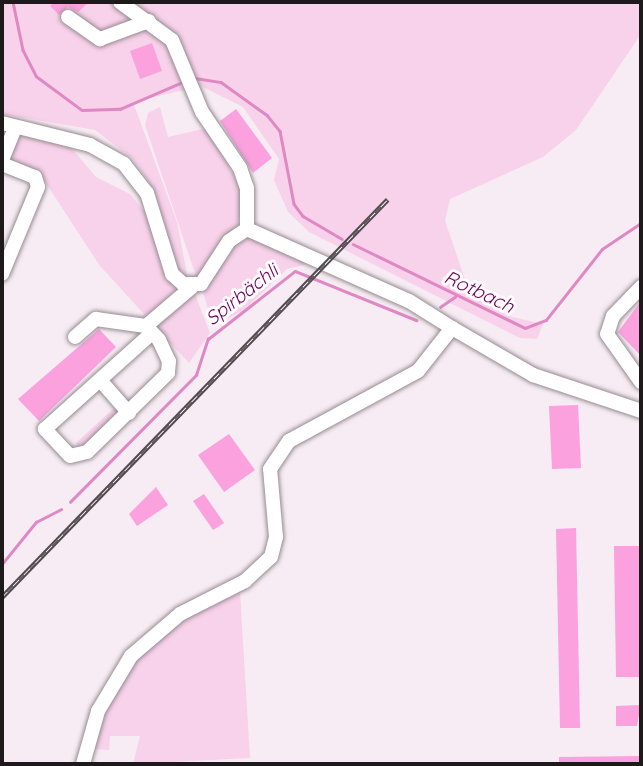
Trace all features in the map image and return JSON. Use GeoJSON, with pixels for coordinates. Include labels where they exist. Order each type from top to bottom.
{"type":"FeatureCollection","features":[{"type":"Feature","properties":{"kind":"street"},"geometry":{"type":"LineString","coordinates":[[120,2],[167,33],[185,71],[191,91],[240,168],[247,188],[247,229]]}},
{"type":"Feature","properties":{"kind":"street"},"geometry":{"type":"LineString","coordinates":[[68,17],[100,39],[149,21]]}},
{"type":"Feature","properties":{"kind":"street"},"geometry":{"type":"LineString","coordinates":[[2,274],[38,187],[35,177],[2,162],[9,125],[90,145],[124,164],[152,202],[172,274],[192,287]]}},
{"type":"Feature","properties":{"kind":"street"},"geometry":{"type":"LineString","coordinates":[[75,337],[96,319],[149,329],[169,361],[168,373],[129,413],[77,456],[45,429],[100,380],[149,329],[192,287],[205,280],[229,241],[247,229]]}},
{"type":"Feature","properties":{"kind":"street"},"geometry":{"type":"LineString","coordinates":[[247,229],[409,301],[533,375],[641,411]]}},
{"type":"Feature","properties":{"kind":"street"},"geometry":{"type":"LineString","coordinates":[[641,287],[613,316],[607,334],[641,382]]}},
{"type":"Feature","properties":{"kind":"street"},"geometry":{"type":"LineString","coordinates":[[83,764],[98,711],[131,656],[180,614],[245,581],[271,557],[276,537],[270,469],[289,441],[418,371],[452,328]]}},
{"type":"Feature","properties":{"kind":"street"},"geometry":{"type":"LineString","coordinates":[[100,380],[129,413]]}},
{"type":"Feature","properties":{"kind":"shaded area"},"geometry":{"type":"Polygon","coordinates":[[[2,2],[641,2],[641,34],[576,130],[543,157],[450,199],[445,221],[469,291],[508,316],[543,324],[537,339],[520,338],[309,232],[288,212],[274,180],[279,159],[243,107],[201,86],[133,102],[177,222],[188,279],[176,271],[153,188],[133,159],[95,130],[2,114],[2,2]]]}},
{"type":"Feature","properties":{"kind":"shaded area"},"geometry":{"type":"Polygon","coordinates":[[[160,107],[168,137],[207,128],[242,190],[238,225],[197,279],[145,125],[148,113],[160,107]]]}},
{"type":"Feature","properties":{"kind":"shaded area"},"geometry":{"type":"Polygon","coordinates":[[[26,134],[69,145],[96,177],[130,194],[155,225],[177,288],[153,312],[145,315],[100,266],[40,174],[7,159],[18,136],[26,134]]]}},
{"type":"Feature","properties":{"kind":"shaded area"},"geometry":{"type":"Polygon","coordinates":[[[251,236],[312,263],[287,269],[244,310],[213,326],[203,292],[233,246],[251,236]]]}},
{"type":"Feature","properties":{"kind":"shaded area"},"geometry":{"type":"Polygon","coordinates":[[[195,294],[210,333],[189,363],[154,326],[195,294]]]}},
{"type":"Feature","properties":{"kind":"shaded area"},"geometry":{"type":"Polygon","coordinates":[[[115,407],[122,410],[79,449],[76,443],[115,407]]]}},
{"type":"Feature","properties":{"kind":"shaded area"},"geometry":{"type":"Polygon","coordinates":[[[240,592],[250,758],[133,764],[140,736],[110,736],[109,750],[95,749],[91,762],[97,727],[130,664],[168,627],[240,592]]]}},
{"type":"Feature","properties":{"kind":"building"},"geometry":{"type":"Polygon","coordinates":[[[54,2],[89,2],[78,12],[68,7],[59,15],[50,6],[54,2]]]}},
{"type":"Feature","properties":{"kind":"building"},"geometry":{"type":"Polygon","coordinates":[[[152,43],[162,71],[140,79],[130,51],[152,43]]]}},
{"type":"Feature","properties":{"kind":"building"},"geometry":{"type":"Polygon","coordinates":[[[236,109],[272,158],[253,173],[220,121],[236,109]]]}},
{"type":"Feature","properties":{"kind":"building"},"geometry":{"type":"Polygon","coordinates":[[[641,301],[641,356],[618,332],[641,301]]]}},
{"type":"Feature","properties":{"kind":"building"},"geometry":{"type":"Polygon","coordinates":[[[99,329],[116,347],[39,421],[18,399],[99,329]]]}},
{"type":"Feature","properties":{"kind":"building"},"geometry":{"type":"Polygon","coordinates":[[[578,405],[581,468],[552,469],[549,406],[578,405]]]}},
{"type":"Feature","properties":{"kind":"building"},"geometry":{"type":"Polygon","coordinates":[[[229,434],[255,470],[224,492],[198,455],[229,434]]]}},
{"type":"Feature","properties":{"kind":"building"},"geometry":{"type":"Polygon","coordinates":[[[156,487],[168,505],[137,526],[129,514],[156,487]]]}},
{"type":"Feature","properties":{"kind":"building"},"geometry":{"type":"Polygon","coordinates":[[[204,494],[224,523],[213,530],[193,501],[204,494]]]}},
{"type":"Feature","properties":{"kind":"building"},"geometry":{"type":"Polygon","coordinates":[[[576,528],[580,728],[560,728],[556,529],[576,528]]]}},
{"type":"Feature","properties":{"kind":"building"},"geometry":{"type":"Polygon","coordinates":[[[614,546],[641,546],[641,677],[616,677],[614,546]]]}},
{"type":"Feature","properties":{"kind":"building"},"geometry":{"type":"Polygon","coordinates":[[[641,705],[637,726],[616,726],[616,706],[641,705]]]}},
{"type":"Feature","properties":{"kind":"building"},"geometry":{"type":"Polygon","coordinates":[[[641,756],[641,764],[559,764],[559,757],[641,756]]]}},
{"type":"Feature","properties":{"kind":"waterway","name":"Rotbach"},"geometry":{"type":"LineString","coordinates":[[13,2],[23,50],[36,76],[82,110],[120,109],[185,81]]}},
{"type":"Feature","properties":{"kind":"waterway","name":"Rotbach"},"geometry":{"type":"LineString","coordinates":[[195,78],[221,82],[267,115],[280,131],[294,204],[303,216],[342,239]]}},
{"type":"Feature","properties":{"kind":"waterway","name":"Rotbach"},"geometry":{"type":"LineString","coordinates":[[353,244],[525,328],[546,320],[602,249],[641,223]]}},
{"type":"Feature","properties":{"kind":"waterway","name":"Spirbächli"},"geometry":{"type":"LineString","coordinates":[[70,502],[196,375],[208,339],[295,271],[416,320]]}},
{"type":"Feature","properties":{"kind":"waterway"},"geometry":{"type":"LineString","coordinates":[[440,307],[455,297]]}},
{"type":"Feature","properties":{"kind":"waterway","name":"Spirbächli"},"geometry":{"type":"LineString","coordinates":[[2,564],[36,522],[61,509]]}},
{"type":"Feature","properties":{"kind":"railway"},"geometry":{"type":"LineString","coordinates":[[2,597],[388,199]]}}]}
